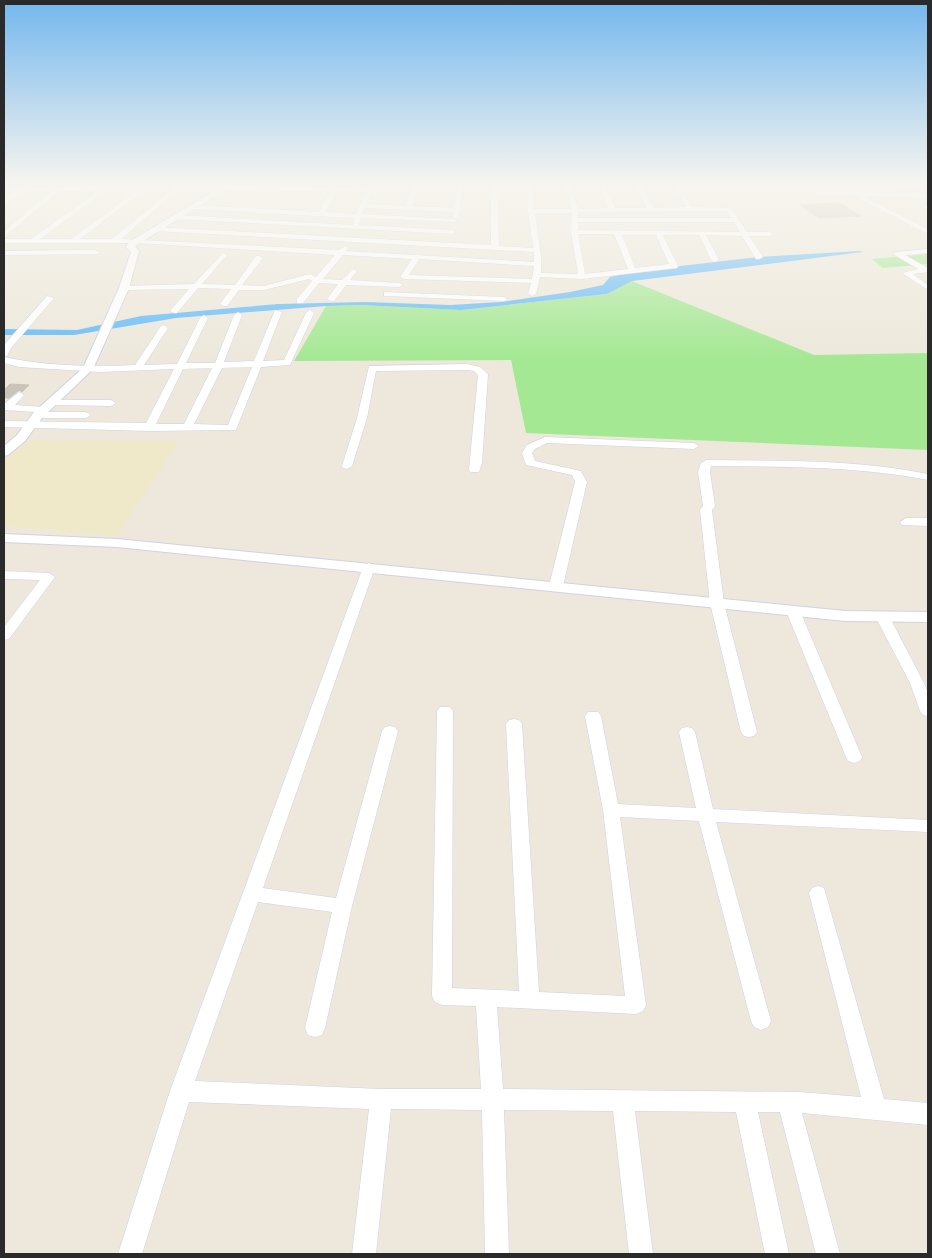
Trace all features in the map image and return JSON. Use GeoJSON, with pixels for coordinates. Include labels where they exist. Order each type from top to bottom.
{"type":"FeatureCollection","features":[{"type":"Feature","properties":{"kind":"street"},"geometry":{"type":"LineString","coordinates":[[7,447],[88,369],[104,329],[112,317],[124,288],[135,251],[130,247],[134,243]]}},
{"type":"Feature","properties":{"kind":"street"},"geometry":{"type":"LineString","coordinates":[[165,243],[538,264]]}},
{"type":"Feature","properties":{"kind":"street"},"geometry":{"type":"LineString","coordinates":[[300,301],[343,253],[348,243]]}},
{"type":"Feature","properties":{"kind":"street"},"geometry":{"type":"LineString","coordinates":[[397,243],[536,250]]}},
{"type":"Feature","properties":{"kind":"street"},"geometry":{"type":"LineString","coordinates":[[495,243],[495,248]]}},
{"type":"Feature","properties":{"kind":"street"},"geometry":{"type":"LineString","coordinates":[[532,294],[537,278],[538,264],[535,243]]}},
{"type":"Feature","properties":{"kind":"street"},"geometry":{"type":"LineString","coordinates":[[576,243],[582,276]]}},
{"type":"Feature","properties":{"kind":"street"},"geometry":{"type":"LineString","coordinates":[[621,243],[632,270]]}},
{"type":"Feature","properties":{"kind":"street"},"geometry":{"type":"LineString","coordinates":[[404,277],[537,278],[582,276],[674,266],[663,243]]}},
{"type":"Feature","properties":{"kind":"street"},"geometry":{"type":"LineString","coordinates":[[706,243],[715,260]]}},
{"type":"Feature","properties":{"kind":"street"},"geometry":{"type":"LineString","coordinates":[[750,243],[759,257]]}},
{"type":"Feature","properties":{"kind":"street"},"geometry":{"type":"LineString","coordinates":[[927,270],[897,254],[928,251]]}},
{"type":"Feature","properties":{"kind":"street"},"geometry":{"type":"LineString","coordinates":[[4,253],[95,252]]}},
{"type":"Feature","properties":{"kind":"street"},"geometry":{"type":"LineString","coordinates":[[174,311],[223,255]]}},
{"type":"Feature","properties":{"kind":"street"},"geometry":{"type":"LineString","coordinates":[[224,304],[259,258]]}},
{"type":"Feature","properties":{"kind":"street"},"geometry":{"type":"LineString","coordinates":[[381,302],[387,294],[399,285],[416,258]]}},
{"type":"Feature","properties":{"kind":"street"},"geometry":{"type":"LineString","coordinates":[[332,299],[353,270]]}},
{"type":"Feature","properties":{"kind":"street"},"geometry":{"type":"LineString","coordinates":[[927,270],[906,272],[928,288]]}},
{"type":"Feature","properties":{"kind":"street"},"geometry":{"type":"LineString","coordinates":[[124,288],[196,286],[264,288],[310,276],[317,281],[399,285]]}},
{"type":"Feature","properties":{"kind":"street"},"geometry":{"type":"LineString","coordinates":[[387,294],[504,299]]}},
{"type":"Feature","properties":{"kind":"street"},"geometry":{"type":"LineString","coordinates":[[5,349],[50,298]]}},
{"type":"Feature","properties":{"kind":"street"},"geometry":{"type":"LineString","coordinates":[[19,395],[6,407],[37,417],[149,428],[232,428],[278,312]]}},
{"type":"Feature","properties":{"kind":"street"},"geometry":{"type":"LineString","coordinates":[[4,360],[18,364],[88,369],[287,363],[310,313]]}},
{"type":"Feature","properties":{"kind":"street"},"geometry":{"type":"LineString","coordinates":[[187,428],[219,364],[238,315]]}},
{"type":"Feature","properties":{"kind":"street"},"geometry":{"type":"LineString","coordinates":[[149,428],[178,366],[204,318]]}},
{"type":"Feature","properties":{"kind":"street"},"geometry":{"type":"LineString","coordinates":[[138,367],[164,328]]}},
{"type":"Feature","properties":{"kind":"street"},"geometry":{"type":"LineString","coordinates":[[346,466],[362,418],[372,368],[467,367],[477,368],[483,374],[475,470]]}},
{"type":"Feature","properties":{"kind":"street"},"geometry":{"type":"LineString","coordinates":[[53,403],[111,402]]}},
{"type":"Feature","properties":{"kind":"street"},"geometry":{"type":"LineString","coordinates":[[4,424],[37,417],[86,415]]}},
{"type":"Feature","properties":{"kind":"street"},"geometry":{"type":"LineString","coordinates":[[556,586],[581,482],[577,473],[530,463],[527,453],[531,447],[546,440],[694,446]]}},
{"type":"Feature","properties":{"kind":"street"},"geometry":{"type":"LineString","coordinates":[[749,732],[718,603],[706,510],[709,506],[704,472],[706,463],[836,465],[897,471],[928,477]]}},
{"type":"Feature","properties":{"kind":"street"},"geometry":{"type":"LineString","coordinates":[[906,522],[928,522]]}},
{"type":"Feature","properties":{"kind":"street"},"geometry":{"type":"LineString","coordinates":[[4,538],[117,543],[845,616],[928,617]]}},
{"type":"Feature","properties":{"kind":"street"},"geometry":{"type":"LineString","coordinates":[[130,1254],[181,1091],[369,568]]}},
{"type":"Feature","properties":{"kind":"street"},"geometry":{"type":"LineString","coordinates":[[4,575],[49,577],[4,636]]}},
{"type":"Feature","properties":{"kind":"street"},"geometry":{"type":"LineString","coordinates":[[793,611],[854,757]]}},
{"type":"Feature","properties":{"kind":"street"},"geometry":{"type":"LineString","coordinates":[[882,616],[923,683],[928,711]]}},
{"type":"Feature","properties":{"kind":"street"},"geometry":{"type":"LineString","coordinates":[[445,711],[442,996],[636,1005],[611,810],[592,716]]}},
{"type":"Feature","properties":{"kind":"street"},"geometry":{"type":"LineString","coordinates":[[514,724],[529,1000]]}},
{"type":"Feature","properties":{"kind":"street"},"geometry":{"type":"LineString","coordinates":[[315,1028],[343,906],[390,731]]}},
{"type":"Feature","properties":{"kind":"street"},"geometry":{"type":"LineString","coordinates":[[687,732],[706,816],[761,1021]]}},
{"type":"Feature","properties":{"kind":"street"},"geometry":{"type":"LineString","coordinates":[[611,810],[928,826]]}},
{"type":"Feature","properties":{"kind":"street"},"geometry":{"type":"LineString","coordinates":[[818,893],[875,1108]]}},
{"type":"Feature","properties":{"kind":"street"},"geometry":{"type":"LineString","coordinates":[[252,894],[343,906]]}},
{"type":"Feature","properties":{"kind":"street"},"geometry":{"type":"LineString","coordinates":[[486,998],[493,1101],[497,1254]]}},
{"type":"Feature","properties":{"kind":"street"},"geometry":{"type":"LineString","coordinates":[[181,1091],[381,1099],[788,1102],[928,1114]]}},
{"type":"Feature","properties":{"kind":"street"},"geometry":{"type":"LineString","coordinates":[[364,1254],[381,1099]]}},
{"type":"Feature","properties":{"kind":"street"},"geometry":{"type":"LineString","coordinates":[[623,1102],[641,1254]]}},
{"type":"Feature","properties":{"kind":"street"},"geometry":{"type":"LineString","coordinates":[[744,1102],[777,1254]]}},
{"type":"Feature","properties":{"kind":"street"},"geometry":{"type":"LineString","coordinates":[[788,1102],[828,1254]]}},
{"type":"Feature","properties":{"kind":"shaded area"},"geometry":{"type":"Polygon","coordinates":[[[30,440],[179,441],[116,536],[4,526],[4,460],[30,440]]]}},
{"type":"Feature","properties":{"kind":"green space"},"geometry":{"type":"Polygon","coordinates":[[[928,254],[928,264],[883,268],[872,259],[928,254]]]}},
{"type":"Feature","properties":{"kind":"green space"},"geometry":{"type":"Polygon","coordinates":[[[632,281],[814,355],[928,353],[928,450],[526,433],[511,360],[294,361],[326,306],[360,305],[461,310],[607,294],[632,281]]]}},
{"type":"Feature","properties":{"kind":"water"},"geometry":{"type":"Polygon","coordinates":[[[863,252],[632,281],[607,294],[461,310],[360,305],[326,306],[176,318],[74,335],[4,335],[4,329],[77,330],[141,316],[278,304],[366,302],[450,305],[501,302],[603,285],[610,277],[637,271],[758,257],[863,252]]]}},
{"type":"Feature","properties":{"kind":"building"},"geometry":{"type":"Polygon","coordinates":[[[10,384],[29,385],[22,392],[19,390],[9,398],[4,398],[4,390],[10,384]]]}}]}
